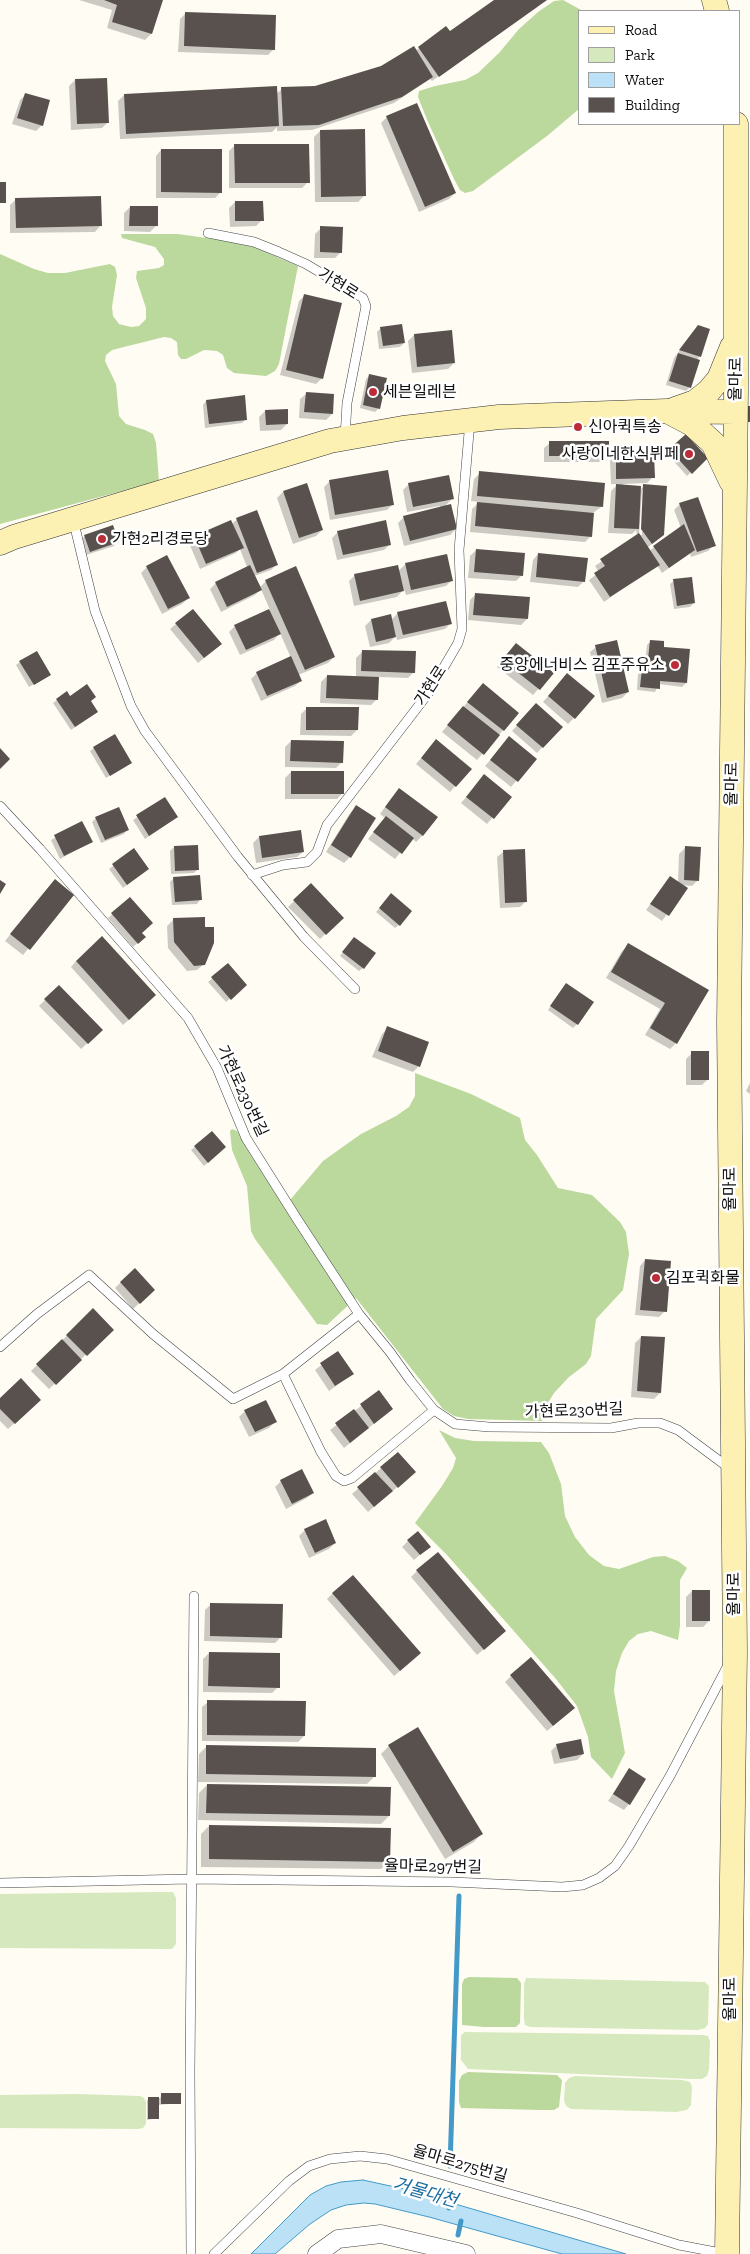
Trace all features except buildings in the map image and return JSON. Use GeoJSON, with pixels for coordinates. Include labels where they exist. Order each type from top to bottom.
{"type":"FeatureCollection","features":[{"type":"Feature","properties":{"kind":"street","name":"율마로"},"geometry":{"type":"LineString","coordinates":[[727,2254],[739,1651],[730,1320],[729,1022],[734,488],[738,398],[736,334],[736,125]]}},
{"type":"Feature","properties":{"kind":"street"},"geometry":{"type":"LineString","coordinates":[[667,411],[694,402],[709,391],[726,364],[736,334]]}},
{"type":"Feature","properties":{"kind":"street"},"geometry":{"type":"LineString","coordinates":[[0,543],[73,519],[344,438],[403,428],[499,417],[667,411],[738,398]]}},
{"type":"Feature","properties":{"kind":"street"},"geometry":{"type":"LineString","coordinates":[[667,411],[692,424],[714,443],[734,488]]}},
{"type":"Feature","properties":{"kind":"street"},"geometry":{"type":"LineString","coordinates":[[317,2254],[338,2240],[381,2234],[466,2254]]}},
{"type":"Feature","properties":{"kind":"lane","name":"가현로"},"geometry":{"type":"LineString","coordinates":[[208,233],[254,242],[278,252],[306,264],[363,298],[366,306],[347,403],[344,438]]}},
{"type":"Feature","properties":{"kind":"lane","name":"가현로"},"geometry":{"type":"LineString","coordinates":[[252,875],[283,865],[307,862],[317,852],[327,825],[430,690],[458,643],[462,629],[459,550],[470,420]]}},
{"type":"Feature","properties":{"kind":"lane"},"geometry":{"type":"LineString","coordinates":[[73,519],[95,611],[131,706],[145,731],[252,875],[304,937],[355,989]]}},
{"type":"Feature","properties":{"kind":"lane","name":"가현로230번길"},"geometry":{"type":"LineString","coordinates":[[0,806],[188,1018],[217,1068],[246,1138],[359,1314],[434,1410],[455,1424],[489,1427],[611,1428],[638,1423],[660,1423],[678,1430],[734,1471]]}},
{"type":"Feature","properties":{"kind":"lane"},"geometry":{"type":"LineString","coordinates":[[0,1347],[37,1314],[89,1275],[154,1334],[233,1399],[283,1374],[359,1314]]}},
{"type":"Feature","properties":{"kind":"lane"},"geometry":{"type":"LineString","coordinates":[[283,1374],[321,1452],[336,1476],[344,1481],[352,1478],[434,1410]]}},
{"type":"Feature","properties":{"kind":"lane"},"geometry":{"type":"LineString","coordinates":[[191,2254],[191,1879],[194,1596]]}},
{"type":"Feature","properties":{"kind":"lane","name":"율마로297번길"},"geometry":{"type":"LineString","coordinates":[[0,1883],[191,1879],[452,1882],[562,1887],[583,1885],[599,1878],[615,1866],[629,1846],[739,1651]]}},
{"type":"Feature","properties":{"kind":"lane","name":"율마로275번길"},"geometry":{"type":"LineString","coordinates":[[214,2254],[289,2180],[309,2166],[330,2159],[360,2156],[388,2159],[679,2245],[727,2254]]}},
{"type":"Feature","properties":{"kind":"green space"},"geometry":{"type":"Polygon","coordinates":[[[563,0],[581,10],[578,10],[578,110],[547,136],[473,191],[465,193],[460,190],[454,179],[428,122],[418,97],[419,91],[465,80],[478,73],[499,53],[519,29],[554,1],[563,0]]]}},
{"type":"Feature","properties":{"kind":"green space"},"geometry":{"type":"Polygon","coordinates":[[[121,234],[178,234],[228,241],[254,247],[298,266],[279,364],[275,371],[266,376],[234,373],[227,368],[223,355],[217,351],[204,350],[186,359],[181,359],[178,355],[177,342],[171,338],[164,337],[112,350],[106,355],[105,361],[116,384],[119,416],[126,424],[153,434],[156,443],[159,481],[0,524],[0,254],[48,273],[65,273],[110,264],[115,267],[117,275],[112,307],[113,316],[119,324],[131,327],[139,326],[146,319],[146,308],[136,278],[137,271],[159,268],[164,265],[164,259],[155,247],[122,238],[121,234]]]}},
{"type":"Feature","properties":{"kind":"green space"},"geometry":{"type":"Polygon","coordinates":[[[415,1073],[471,1094],[520,1118],[525,1140],[558,1188],[592,1195],[620,1222],[626,1232],[629,1254],[623,1290],[596,1319],[591,1356],[586,1364],[569,1377],[554,1393],[546,1406],[542,1421],[468,1419],[454,1416],[443,1409],[356,1298],[327,1325],[317,1324],[251,1231],[247,1186],[232,1150],[230,1131],[232,1129],[237,1131],[284,1207],[323,1161],[361,1134],[409,1107],[415,1096],[415,1073]]]}},
{"type":"Feature","properties":{"kind":"green space"},"geometry":{"type":"Polygon","coordinates":[[[439,1430],[455,1438],[474,1441],[541,1442],[549,1453],[561,1484],[565,1516],[575,1537],[589,1555],[604,1566],[619,1569],[653,1557],[665,1556],[678,1561],[687,1568],[680,1580],[680,1626],[678,1640],[651,1631],[638,1634],[629,1641],[622,1653],[616,1671],[614,1691],[625,1753],[612,1779],[591,1757],[588,1737],[577,1706],[556,1679],[447,1555],[415,1523],[442,1486],[453,1468],[456,1458],[439,1430]]]}},
{"type":"Feature","properties":{"kind":"green space"},"geometry":{"type":"Polygon","coordinates":[[[173,1892],[176,1898],[176,1944],[172,1949],[0,1948],[0,1894],[173,1892]]]}},
{"type":"Feature","properties":{"kind":"green space"},"geometry":{"type":"Polygon","coordinates":[[[469,1977],[517,1978],[521,1983],[520,2023],[516,2027],[462,2025],[462,1984],[464,1979],[469,1977]]]}},
{"type":"Feature","properties":{"kind":"green space"},"geometry":{"type":"Polygon","coordinates":[[[526,1978],[705,1982],[709,1986],[708,2024],[705,2028],[698,2030],[530,2027],[525,2025],[524,2019],[524,1984],[526,1978]]]}},
{"type":"Feature","properties":{"kind":"green space"},"geometry":{"type":"Polygon","coordinates":[[[465,2032],[703,2035],[708,2036],[710,2041],[709,2069],[707,2076],[702,2079],[690,2079],[468,2069],[461,2060],[461,2035],[465,2032]]]}},
{"type":"Feature","properties":{"kind":"green space"},"geometry":{"type":"Polygon","coordinates":[[[468,2072],[557,2075],[562,2080],[559,2107],[554,2110],[461,2108],[459,2102],[459,2081],[462,2075],[468,2072]]]}},
{"type":"Feature","properties":{"kind":"green space"},"geometry":{"type":"Polygon","coordinates":[[[575,2076],[682,2080],[690,2082],[692,2087],[691,2105],[687,2110],[676,2112],[571,2109],[566,2106],[564,2100],[565,2083],[569,2078],[575,2076]]]}},
{"type":"Feature","properties":{"kind":"green space"},"geometry":{"type":"Polygon","coordinates":[[[78,2094],[140,2096],[146,2102],[146,2124],[143,2128],[138,2129],[0,2128],[0,2095],[78,2094]]]}},
{"type":"Feature","properties":{"kind":"water"},"geometry":{"type":"Polygon","coordinates":[[[363,2180],[404,2189],[626,2254],[562,2254],[429,2217],[364,2203],[346,2205],[331,2210],[310,2224],[275,2254],[251,2254],[310,2195],[326,2186],[341,2182],[363,2180]]]}},
{"type":"Feature","properties":{"kind":"waterway"},"geometry":{"type":"LineString","coordinates":[[450,2166],[459,1896]]}},
{"type":"Feature","properties":{"kind":"waterway","name":"거물대천"},"geometry":{"type":"LineString","coordinates":[[449,2191],[449,2208]]}},
{"type":"Feature","properties":{"kind":"waterway"},"geometry":{"type":"LineString","coordinates":[[458,2235],[461,2221]]}},
{"type":"Feature","properties":{"kind":"place","name":"세븐일레븐"},"geometry":{"type":"Point","coordinates":[373,392]}},
{"type":"Feature","properties":{"kind":"place","name":"신아퀵특송"},"geometry":{"type":"Point","coordinates":[578,427]}},
{"type":"Feature","properties":{"kind":"place","name":"사랑이네한식뷔페"},"geometry":{"type":"Point","coordinates":[689,454]}},
{"type":"Feature","properties":{"kind":"place","name":"가현2리경로당"},"geometry":{"type":"Point","coordinates":[102,539]}},
{"type":"Feature","properties":{"kind":"place","name":"중앙에너비스 김포주유소"},"geometry":{"type":"Point","coordinates":[675,665]}},
{"type":"Feature","properties":{"kind":"place","name":"김포퀵화물"},"geometry":{"type":"Point","coordinates":[656,1278]}}]}
